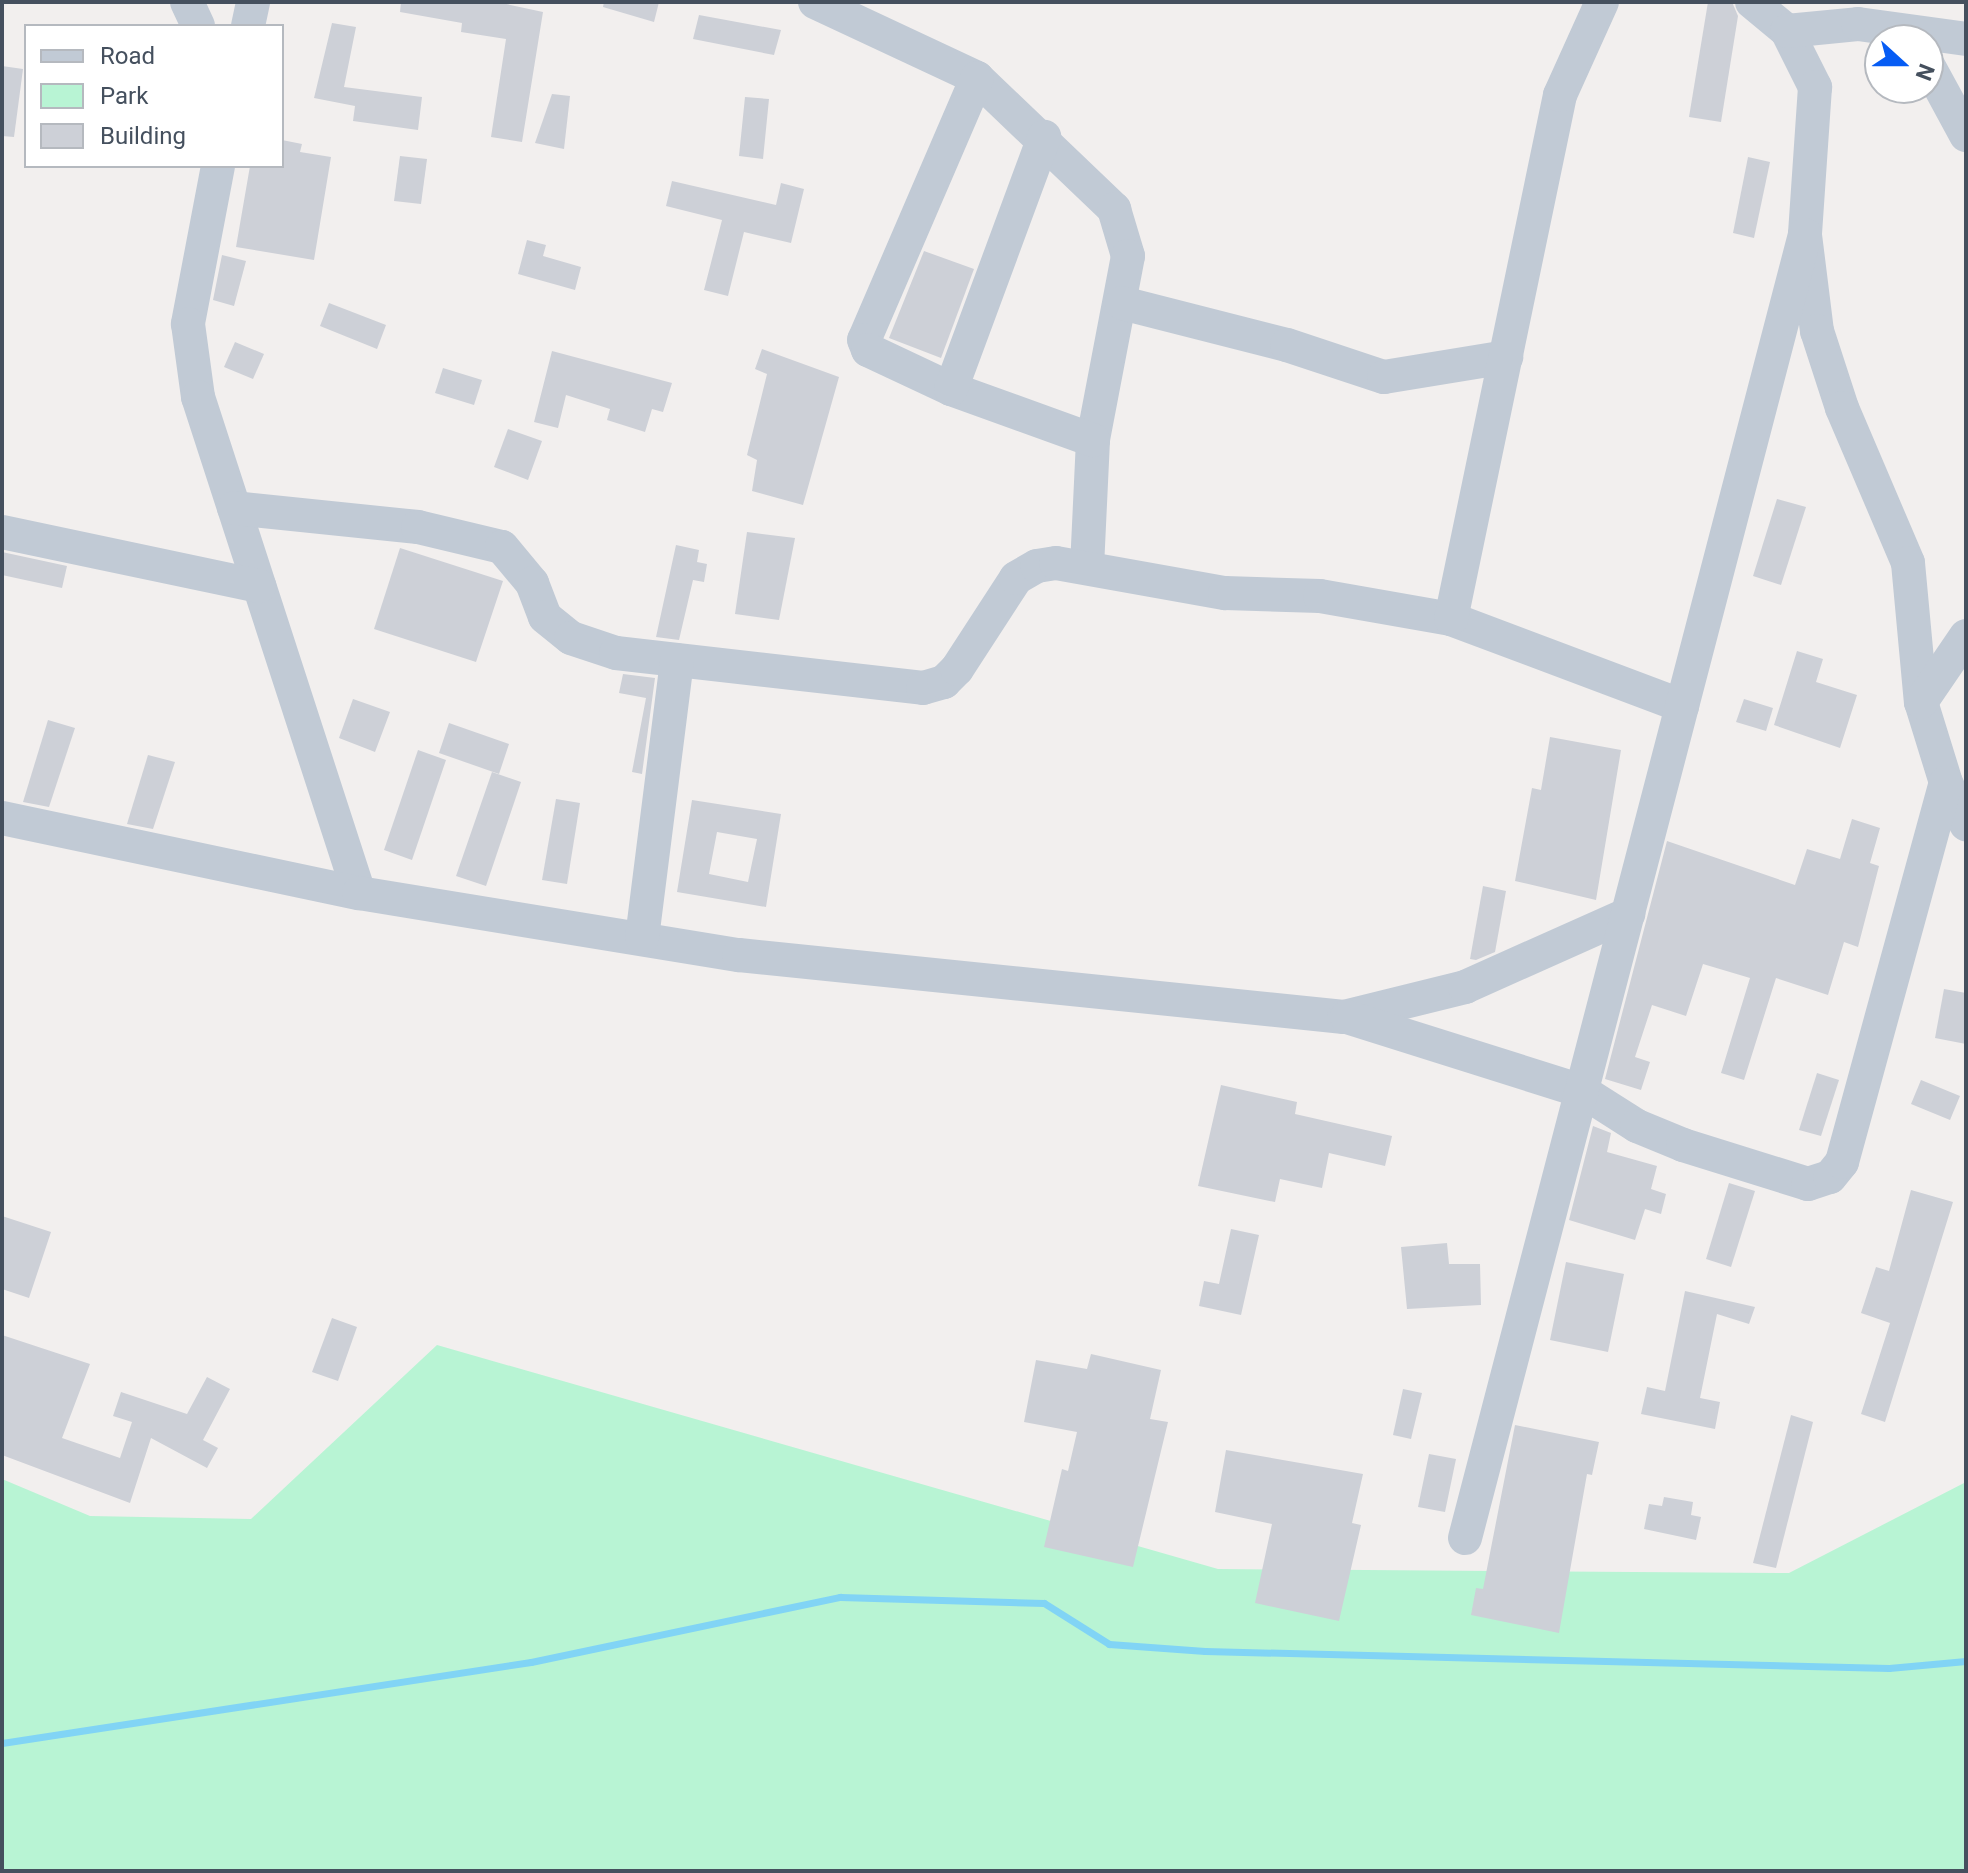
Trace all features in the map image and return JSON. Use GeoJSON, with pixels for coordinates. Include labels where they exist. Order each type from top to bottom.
{"type":"FeatureCollection","features":[{"type":"Feature","properties":{"kind":"street"},"geometry":{"type":"LineString","coordinates":[[187,2],[197,24]]}},
{"type":"Feature","properties":{"kind":"street"},"geometry":{"type":"LineString","coordinates":[[248,24],[253,2]]}},
{"type":"Feature","properties":{"kind":"street"},"geometry":{"type":"LineString","coordinates":[[815,2],[977,78],[1044,137],[1119,220],[1128,256],[1122,303],[1093,440],[1087,568]]}},
{"type":"Feature","properties":{"kind":"street"},"geometry":{"type":"LineString","coordinates":[[1451,619],[1560,95],[1602,2]]}},
{"type":"Feature","properties":{"kind":"street"},"geometry":{"type":"LineString","coordinates":[[1465,1538],[1805,235],[1815,87],[1787,31],[1752,2]]}},
{"type":"Feature","properties":{"kind":"street"},"geometry":{"type":"LineString","coordinates":[[1787,31],[1864,25]]}},
{"type":"Feature","properties":{"kind":"street"},"geometry":{"type":"LineString","coordinates":[[1944,37],[1966,39]]}},
{"type":"Feature","properties":{"kind":"street"},"geometry":{"type":"LineString","coordinates":[[977,78],[864,340],[868,350],[951,389],[1093,440]]}},
{"type":"Feature","properties":{"kind":"street"},"geometry":{"type":"LineString","coordinates":[[1944,94],[1966,135]]}},
{"type":"Feature","properties":{"kind":"street"},"geometry":{"type":"LineString","coordinates":[[951,389],[1044,137]]}},
{"type":"Feature","properties":{"kind":"street"},"geometry":{"type":"LineString","coordinates":[[218,168],[188,324],[198,397],[359,893]]}},
{"type":"Feature","properties":{"kind":"street"},"geometry":{"type":"LineString","coordinates":[[1805,235],[1817,331],[1842,408],[1908,563],[1921,702],[1946,783],[1966,824]]}},
{"type":"Feature","properties":{"kind":"street"},"geometry":{"type":"LineString","coordinates":[[1122,303],[1287,345],[1384,377],[1506,357]]}},
{"type":"Feature","properties":{"kind":"street"},"geometry":{"type":"LineString","coordinates":[[234,508],[433,529],[502,547],[532,583],[545,617],[571,638],[616,653],[923,688],[944,682],[957,669],[1016,578],[1037,566],[1056,563],[1225,593],[1320,596],[1451,619],[1682,706]]}},
{"type":"Feature","properties":{"kind":"street"},"geometry":{"type":"LineString","coordinates":[[2,532],[259,586]]}},
{"type":"Feature","properties":{"kind":"street"},"geometry":{"type":"LineString","coordinates":[[1921,702],[1966,636]]}},
{"type":"Feature","properties":{"kind":"street"},"geometry":{"type":"LineString","coordinates":[[642,938],[677,660]]}},
{"type":"Feature","properties":{"kind":"street"},"geometry":{"type":"LineString","coordinates":[[2,818],[359,893],[739,955],[1344,1017],[1582,1091],[1637,1126],[1683,1145],[1808,1184],[1830,1177],[1842,1162],[1946,783]]}},
{"type":"Feature","properties":{"kind":"street"},"geometry":{"type":"LineString","coordinates":[[1344,1017],[1465,987],[1628,914]]}},
{"type":"Feature","properties":{"kind":"green space"},"geometry":{"type":"Polygon","coordinates":[[[437,1345],[1218,1569],[1789,1573],[1966,1482],[1966,1871],[2,1871],[2,1479],[90,1516],[251,1519],[437,1345]]]}},
{"type":"Feature","properties":{"kind":"building"},"geometry":{"type":"Polygon","coordinates":[[[401,2],[497,2],[543,12],[522,142],[491,137],[506,39],[461,32],[462,23],[400,12],[401,2]]]}},
{"type":"Feature","properties":{"kind":"building"},"geometry":{"type":"Polygon","coordinates":[[[604,2],[659,2],[654,22],[603,7],[604,2]]]}},
{"type":"Feature","properties":{"kind":"building"},"geometry":{"type":"Polygon","coordinates":[[[1708,2],[1732,2],[1738,16],[1721,122],[1689,117],[1708,2]]]}},
{"type":"Feature","properties":{"kind":"building"},"geometry":{"type":"Polygon","coordinates":[[[699,15],[781,30],[774,55],[693,39],[699,15]]]}},
{"type":"Feature","properties":{"kind":"building"},"geometry":{"type":"Polygon","coordinates":[[[332,23],[356,27],[344,87],[422,97],[418,130],[353,121],[355,106],[314,98],[332,23]]]}},
{"type":"Feature","properties":{"kind":"building"},"geometry":{"type":"Polygon","coordinates":[[[2,66],[23,69],[14,137],[2,136],[2,66]]]}},
{"type":"Feature","properties":{"kind":"building"},"geometry":{"type":"Polygon","coordinates":[[[552,94],[570,96],[564,149],[535,143],[552,94]]]}},
{"type":"Feature","properties":{"kind":"building"},"geometry":{"type":"Polygon","coordinates":[[[745,97],[769,99],[763,159],[739,156],[745,97]]]}},
{"type":"Feature","properties":{"kind":"building"},"geometry":{"type":"Polygon","coordinates":[[[284,140],[302,144],[300,152],[331,157],[314,260],[236,247],[250,168],[284,168],[284,140]]]}},
{"type":"Feature","properties":{"kind":"building"},"geometry":{"type":"Polygon","coordinates":[[[400,156],[427,159],[421,204],[394,201],[400,156]]]}},
{"type":"Feature","properties":{"kind":"building"},"geometry":{"type":"Polygon","coordinates":[[[1748,157],[1770,162],[1754,238],[1733,233],[1748,157]]]}},
{"type":"Feature","properties":{"kind":"building"},"geometry":{"type":"Polygon","coordinates":[[[672,181],[776,205],[781,183],[804,189],[791,243],[744,232],[728,296],[704,290],[722,220],[666,206],[672,181]]]}},
{"type":"Feature","properties":{"kind":"building"},"geometry":{"type":"Polygon","coordinates":[[[527,240],[546,245],[543,256],[581,267],[575,290],[518,274],[527,240]]]}},
{"type":"Feature","properties":{"kind":"building"},"geometry":{"type":"Polygon","coordinates":[[[924,251],[974,269],[941,358],[889,338],[924,251]]]}},
{"type":"Feature","properties":{"kind":"building"},"geometry":{"type":"Polygon","coordinates":[[[222,255],[246,261],[234,306],[213,300],[222,255]]]}},
{"type":"Feature","properties":{"kind":"building"},"geometry":{"type":"Polygon","coordinates":[[[329,303],[386,325],[377,349],[320,326],[329,303]]]}},
{"type":"Feature","properties":{"kind":"building"},"geometry":{"type":"Polygon","coordinates":[[[235,342],[264,354],[253,379],[224,367],[235,342]]]}},
{"type":"Feature","properties":{"kind":"building"},"geometry":{"type":"Polygon","coordinates":[[[762,349],[839,377],[803,505],[752,491],[757,460],[747,455],[767,374],[755,369],[762,349]]]}},
{"type":"Feature","properties":{"kind":"building"},"geometry":{"type":"Polygon","coordinates":[[[552,351],[672,383],[663,412],[652,409],[645,432],[607,420],[610,409],[566,395],[558,428],[534,422],[552,351]]]}},
{"type":"Feature","properties":{"kind":"building"},"geometry":{"type":"Polygon","coordinates":[[[443,368],[482,380],[474,405],[435,393],[443,368]]]}},
{"type":"Feature","properties":{"kind":"building"},"geometry":{"type":"Polygon","coordinates":[[[508,429],[542,441],[528,480],[494,467],[508,429]]]}},
{"type":"Feature","properties":{"kind":"building"},"geometry":{"type":"Polygon","coordinates":[[[1777,499],[1806,507],[1781,585],[1753,576],[1777,499]]]}},
{"type":"Feature","properties":{"kind":"building"},"geometry":{"type":"Polygon","coordinates":[[[747,532],[795,538],[779,620],[735,614],[747,532]]]}},
{"type":"Feature","properties":{"kind":"building"},"geometry":{"type":"Polygon","coordinates":[[[676,545],[699,550],[697,562],[707,564],[704,582],[693,580],[679,640],[656,637],[676,545]]]}},
{"type":"Feature","properties":{"kind":"building"},"geometry":{"type":"Polygon","coordinates":[[[400,548],[503,581],[476,662],[374,629],[400,548]]]}},
{"type":"Feature","properties":{"kind":"building"},"geometry":{"type":"Polygon","coordinates":[[[2,552],[67,566],[62,588],[2,575],[2,552]]]}},
{"type":"Feature","properties":{"kind":"building"},"geometry":{"type":"Polygon","coordinates":[[[1797,651],[1823,659],[1816,682],[1857,695],[1840,748],[1774,725],[1797,651]]]}},
{"type":"Feature","properties":{"kind":"building"},"geometry":{"type":"Polygon","coordinates":[[[623,674],[655,678],[642,774],[632,772],[646,698],[619,693],[623,674]]]}},
{"type":"Feature","properties":{"kind":"building"},"geometry":{"type":"Polygon","coordinates":[[[353,699],[390,712],[375,752],[339,738],[353,699]]]}},
{"type":"Feature","properties":{"kind":"building"},"geometry":{"type":"Polygon","coordinates":[[[1744,699],[1773,708],[1766,731],[1736,722],[1744,699]]]}},
{"type":"Feature","properties":{"kind":"building"},"geometry":{"type":"Polygon","coordinates":[[[48,720],[75,728],[49,807],[23,802],[48,720]]]}},
{"type":"Feature","properties":{"kind":"building"},"geometry":{"type":"Polygon","coordinates":[[[449,723],[509,744],[499,774],[439,753],[449,723]]]}},
{"type":"Feature","properties":{"kind":"building"},"geometry":{"type":"Polygon","coordinates":[[[1550,737],[1621,750],[1596,900],[1515,881],[1532,788],[1541,790],[1550,737]]]}},
{"type":"Feature","properties":{"kind":"building"},"geometry":{"type":"Polygon","coordinates":[[[418,750],[446,760],[412,860],[384,850],[418,750]]]}},
{"type":"Feature","properties":{"kind":"building"},"geometry":{"type":"Polygon","coordinates":[[[148,755],[175,762],[153,829],[127,824],[148,755]]]}},
{"type":"Feature","properties":{"kind":"building"},"geometry":{"type":"Polygon","coordinates":[[[492,772],[521,782],[486,886],[456,876],[492,772]]]}},
{"type":"Feature","properties":{"kind":"building"},"geometry":{"type":"Polygon","coordinates":[[[556,799],[580,803],[567,884],[542,880],[556,799]]]}},
{"type":"Feature","properties":{"kind":"building"},"geometry":{"type":"Polygon","coordinates":[[[692,800],[781,814],[766,907],[677,892],[692,800]],[[717,832],[709,874],[748,882],[757,839],[717,832]]]}},
{"type":"Feature","properties":{"kind":"building"},"geometry":{"type":"Polygon","coordinates":[[[1852,819],[1880,828],[1870,863],[1879,866],[1858,947],[1844,942],[1828,995],[1776,978],[1744,1080],[1721,1073],[1750,978],[1703,964],[1686,1016],[1652,1005],[1635,1057],[1650,1062],[1641,1090],[1605,1079],[1667,841],[1795,885],[1807,849],[1840,859],[1852,819]]]}},
{"type":"Feature","properties":{"kind":"building"},"geometry":{"type":"Polygon","coordinates":[[[1483,886],[1506,891],[1495,952],[1476,960],[1470,959],[1483,886]]]}},
{"type":"Feature","properties":{"kind":"building"},"geometry":{"type":"Polygon","coordinates":[[[1944,989],[1966,993],[1966,1044],[1935,1038],[1944,989]]]}},
{"type":"Feature","properties":{"kind":"building"},"geometry":{"type":"Polygon","coordinates":[[[1817,1073],[1839,1080],[1821,1136],[1799,1130],[1817,1073]]]}},
{"type":"Feature","properties":{"kind":"building"},"geometry":{"type":"Polygon","coordinates":[[[1921,1080],[1960,1096],[1950,1120],[1911,1104],[1921,1080]]]}},
{"type":"Feature","properties":{"kind":"building"},"geometry":{"type":"Polygon","coordinates":[[[1221,1085],[1297,1102],[1295,1114],[1392,1136],[1385,1166],[1329,1153],[1322,1188],[1280,1179],[1275,1202],[1198,1186],[1221,1085]]]}},
{"type":"Feature","properties":{"kind":"building"},"geometry":{"type":"Polygon","coordinates":[[[1593,1126],[1611,1133],[1607,1152],[1657,1166],[1651,1189],[1666,1194],[1661,1214],[1645,1209],[1635,1240],[1569,1220],[1593,1126]]]}},
{"type":"Feature","properties":{"kind":"building"},"geometry":{"type":"Polygon","coordinates":[[[1729,1183],[1755,1191],[1731,1267],[1706,1259],[1729,1183]]]}},
{"type":"Feature","properties":{"kind":"building"},"geometry":{"type":"Polygon","coordinates":[[[1911,1190],[1953,1202],[1885,1422],[1861,1414],[1890,1323],[1861,1313],[1876,1267],[1889,1271],[1911,1190]]]}},
{"type":"Feature","properties":{"kind":"building"},"geometry":{"type":"Polygon","coordinates":[[[2,1216],[51,1232],[29,1298],[2,1289],[2,1216]]]}},
{"type":"Feature","properties":{"kind":"building"},"geometry":{"type":"Polygon","coordinates":[[[1231,1229],[1259,1235],[1241,1315],[1199,1306],[1204,1281],[1219,1284],[1231,1229]]]}},
{"type":"Feature","properties":{"kind":"building"},"geometry":{"type":"Polygon","coordinates":[[[1447,1243],[1449,1264],[1480,1264],[1481,1305],[1407,1309],[1401,1247],[1447,1243]]]}},
{"type":"Feature","properties":{"kind":"building"},"geometry":{"type":"Polygon","coordinates":[[[1566,1262],[1624,1274],[1608,1352],[1550,1340],[1566,1262]]]}},
{"type":"Feature","properties":{"kind":"building"},"geometry":{"type":"Polygon","coordinates":[[[1685,1291],[1755,1307],[1749,1324],[1717,1314],[1700,1398],[1720,1402],[1715,1429],[1641,1414],[1647,1387],[1665,1391],[1685,1291]]]}},
{"type":"Feature","properties":{"kind":"building"},"geometry":{"type":"Polygon","coordinates":[[[332,1318],[357,1327],[338,1381],[312,1372],[332,1318]]]}},
{"type":"Feature","properties":{"kind":"building"},"geometry":{"type":"Polygon","coordinates":[[[2,1335],[90,1364],[62,1438],[120,1458],[132,1422],[113,1416],[121,1392],[187,1414],[207,1377],[230,1389],[203,1440],[218,1448],[207,1468],[151,1438],[130,1503],[2,1455],[2,1335]]]}},
{"type":"Feature","properties":{"kind":"building"},"geometry":{"type":"Polygon","coordinates":[[[1091,1354],[1161,1370],[1150,1419],[1168,1422],[1133,1567],[1044,1547],[1062,1469],[1068,1471],[1077,1432],[1024,1422],[1036,1360],[1087,1369],[1091,1354]]]}},
{"type":"Feature","properties":{"kind":"building"},"geometry":{"type":"Polygon","coordinates":[[[1403,1389],[1422,1393],[1411,1439],[1393,1435],[1403,1389]]]}},
{"type":"Feature","properties":{"kind":"building"},"geometry":{"type":"Polygon","coordinates":[[[1791,1415],[1813,1422],[1776,1568],[1753,1563],[1791,1415]]]}},
{"type":"Feature","properties":{"kind":"building"},"geometry":{"type":"Polygon","coordinates":[[[1515,1425],[1599,1442],[1592,1475],[1587,1474],[1559,1633],[1471,1615],[1476,1588],[1483,1589],[1515,1425]]]}},
{"type":"Feature","properties":{"kind":"building"},"geometry":{"type":"Polygon","coordinates":[[[1226,1450],[1363,1474],[1352,1523],[1361,1525],[1339,1621],[1255,1603],[1272,1524],[1215,1512],[1226,1450]]]}},
{"type":"Feature","properties":{"kind":"building"},"geometry":{"type":"Polygon","coordinates":[[[1429,1454],[1456,1459],[1445,1512],[1418,1507],[1429,1454]]]}},
{"type":"Feature","properties":{"kind":"building"},"geometry":{"type":"Polygon","coordinates":[[[1664,1497],[1693,1502],[1691,1515],[1701,1517],[1696,1540],[1644,1529],[1649,1504],[1662,1506],[1664,1497]]]}},
{"type":"Feature","properties":{"kind":"waterway"},"geometry":{"type":"LineString","coordinates":[[2,1743],[531,1662],[840,1597],[1044,1603],[1109,1644],[1205,1651],[1889,1668],[1966,1661]]}}]}
